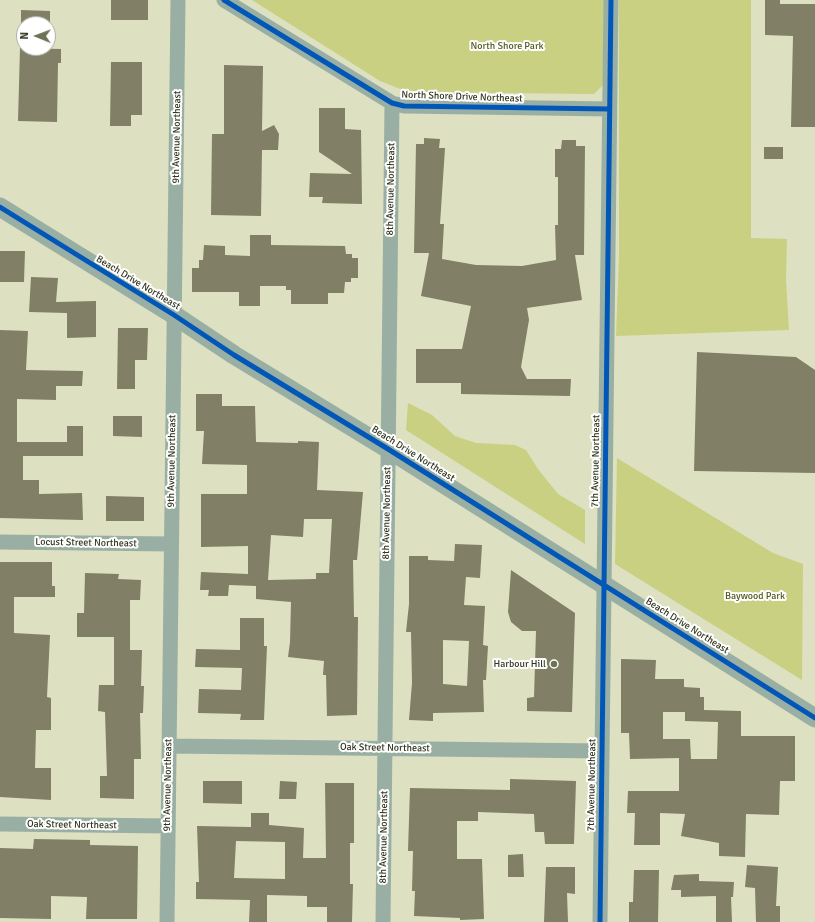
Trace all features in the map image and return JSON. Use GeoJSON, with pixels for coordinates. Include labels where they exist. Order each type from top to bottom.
{"type":"FeatureCollection","features":[{"type":"Feature","properties":{"kind":"street","name":"9th Avenue Northeast"},"geometry":{"type":"LineString","coordinates":[[167,922],[178,0]]}},
{"type":"Feature","properties":{"kind":"street","name":"North Shore Drive Northeast"},"geometry":{"type":"LineString","coordinates":[[224,0],[392,103],[404,106],[609,109]]}},
{"type":"Feature","properties":{"kind":"street","name":"7th Avenue Northeast"},"geometry":{"type":"LineString","coordinates":[[600,922],[611,0]]}},
{"type":"Feature","properties":{"kind":"street","name":"8th Avenue Northeast"},"geometry":{"type":"LineString","coordinates":[[383,922],[392,103]]}},
{"type":"Feature","properties":{"kind":"street","name":"Beach Drive Northeast"},"geometry":{"type":"LineString","coordinates":[[0,207],[815,718]]}},
{"type":"Feature","properties":{"kind":"street","name":"Locust Street Northeast"},"geometry":{"type":"LineString","coordinates":[[0,542],[172,544]]}},
{"type":"Feature","properties":{"kind":"street","name":"Oak Street Northeast"},"geometry":{"type":"LineString","coordinates":[[169,746],[602,750]]}},
{"type":"Feature","properties":{"kind":"street","name":"Oak Street Northeast"},"geometry":{"type":"LineString","coordinates":[[0,824],[168,826]]}},
{"type":"Feature","properties":{"kind":"green space","name":"North Shore Park"},"geometry":{"type":"Polygon","coordinates":[[[252,0],[604,0],[603,85],[594,94],[408,92],[380,81],[252,0]]]}},
{"type":"Feature","properties":{"kind":"green space"},"geometry":{"type":"Polygon","coordinates":[[[619,0],[751,0],[751,238],[787,239],[786,280],[789,330],[616,336],[619,256],[619,0]]]}},
{"type":"Feature","properties":{"kind":"green space"},"geometry":{"type":"Polygon","coordinates":[[[408,403],[432,415],[455,436],[476,443],[515,445],[526,450],[538,469],[558,494],[585,510],[585,544],[406,430],[408,403]]]}},
{"type":"Feature","properties":{"kind":"green space","name":"Baywood Park"},"geometry":{"type":"Polygon","coordinates":[[[617,458],[773,553],[803,564],[802,680],[615,564],[617,458]]]}},
{"type":"Feature","properties":{"kind":"building"},"geometry":{"type":"Polygon","coordinates":[[[111,0],[148,0],[148,20],[111,20],[111,0]]]}},
{"type":"Feature","properties":{"kind":"building"},"geometry":{"type":"Polygon","coordinates":[[[765,0],[780,0],[780,4],[815,4],[815,127],[791,127],[793,36],[765,35],[765,0]]]}},
{"type":"Feature","properties":{"kind":"building"},"geometry":{"type":"Polygon","coordinates":[[[21,10],[50,11],[50,16],[21,16],[21,10]]]}},
{"type":"Feature","properties":{"kind":"building"},"geometry":{"type":"Polygon","coordinates":[[[56,49],[61,49],[61,63],[58,63],[57,122],[18,121],[20,56],[56,56],[56,49]]]}},
{"type":"Feature","properties":{"kind":"building"},"geometry":{"type":"Polygon","coordinates":[[[111,62],[142,62],[142,115],[131,115],[131,126],[110,126],[111,62]]]}},
{"type":"Feature","properties":{"kind":"building"},"geometry":{"type":"Polygon","coordinates":[[[224,65],[263,66],[262,131],[274,125],[279,134],[278,150],[262,150],[261,216],[211,215],[212,134],[224,134],[224,65]]]}},
{"type":"Feature","properties":{"kind":"building"},"geometry":{"type":"Polygon","coordinates":[[[319,108],[345,108],[345,129],[361,130],[362,204],[322,203],[323,197],[309,197],[310,173],[352,174],[319,152],[319,108]]]}},
{"type":"Feature","properties":{"kind":"building"},"geometry":{"type":"Polygon","coordinates":[[[424,138],[440,139],[439,148],[445,148],[440,224],[444,224],[442,259],[476,265],[522,266],[556,260],[555,225],[558,225],[558,177],[555,177],[555,149],[561,149],[562,140],[576,140],[576,146],[585,146],[584,255],[575,255],[582,300],[527,308],[529,320],[521,367],[527,379],[571,379],[570,396],[461,394],[461,383],[416,383],[416,349],[462,349],[471,306],[421,296],[429,253],[414,253],[416,144],[424,144],[424,138]]]}},
{"type":"Feature","properties":{"kind":"building"},"geometry":{"type":"Polygon","coordinates":[[[764,147],[783,147],[783,159],[764,159],[764,147]]]}},
{"type":"Feature","properties":{"kind":"building"},"geometry":{"type":"Polygon","coordinates":[[[250,235],[271,235],[271,245],[345,246],[346,254],[352,254],[352,258],[358,258],[358,278],[351,278],[351,282],[345,282],[344,293],[328,293],[328,304],[291,304],[291,290],[286,290],[286,286],[260,286],[260,306],[239,306],[239,292],[192,292],[192,268],[199,268],[199,260],[203,260],[204,245],[225,246],[225,255],[250,256],[250,235]]]}},
{"type":"Feature","properties":{"kind":"building"},"geometry":{"type":"Polygon","coordinates":[[[0,251],[25,251],[24,282],[0,282],[0,251]]]}},
{"type":"Feature","properties":{"kind":"building"},"geometry":{"type":"Polygon","coordinates":[[[31,277],[58,278],[56,302],[96,301],[96,337],[67,338],[67,313],[29,312],[31,277]]]}},
{"type":"Feature","properties":{"kind":"building"},"geometry":{"type":"Polygon","coordinates":[[[118,328],[148,328],[147,360],[135,360],[135,389],[117,389],[118,328]]]}},
{"type":"Feature","properties":{"kind":"building"},"geometry":{"type":"Polygon","coordinates":[[[0,330],[28,331],[26,370],[83,371],[82,386],[56,386],[56,400],[17,399],[17,442],[67,442],[67,426],[83,426],[83,456],[23,456],[23,480],[39,480],[39,494],[82,493],[83,520],[0,518],[0,330]]]}},
{"type":"Feature","properties":{"kind":"building"},"geometry":{"type":"Polygon","coordinates":[[[697,352],[796,357],[815,370],[815,473],[694,471],[697,352]]]}},
{"type":"Feature","properties":{"kind":"building"},"geometry":{"type":"Polygon","coordinates":[[[196,394],[222,394],[222,406],[255,406],[256,442],[319,442],[317,490],[363,492],[357,560],[353,560],[354,617],[358,617],[357,715],[327,716],[326,675],[323,675],[324,661],[288,657],[291,602],[256,599],[256,586],[229,585],[228,596],[208,596],[209,590],[200,590],[201,572],[248,574],[248,546],[201,547],[201,494],[247,494],[247,465],[202,464],[204,431],[196,431],[196,394]],[[304,519],[303,537],[271,535],[268,580],[316,579],[316,573],[329,573],[332,519],[304,519]]]}},
{"type":"Feature","properties":{"kind":"building"},"geometry":{"type":"Polygon","coordinates":[[[113,416],[142,416],[142,437],[113,436],[113,416]]]}},
{"type":"Feature","properties":{"kind":"building"},"geometry":{"type":"Polygon","coordinates":[[[106,496],[144,497],[144,521],[106,521],[106,496]]]}},
{"type":"Feature","properties":{"kind":"building"},"geometry":{"type":"Polygon","coordinates":[[[455,544],[482,545],[480,578],[466,577],[464,605],[485,606],[483,645],[488,646],[486,680],[483,680],[484,712],[433,713],[433,721],[409,720],[412,683],[411,632],[406,632],[409,604],[409,556],[428,556],[428,560],[454,561],[455,544]],[[443,640],[443,684],[467,686],[469,641],[443,640]]]}},
{"type":"Feature","properties":{"kind":"building"},"geometry":{"type":"Polygon","coordinates":[[[0,562],[52,562],[52,586],[55,586],[55,597],[14,597],[14,633],[50,635],[47,697],[51,698],[51,730],[36,730],[35,768],[51,768],[51,800],[0,797],[0,562]]]}},
{"type":"Feature","properties":{"kind":"building","name":"Harbour Hill"},"geometry":{"type":"Polygon","coordinates":[[[511,570],[575,613],[572,712],[527,711],[527,698],[534,697],[536,631],[522,631],[511,622],[508,612],[511,570]]]}},
{"type":"Feature","properties":{"kind":"building"},"geometry":{"type":"Polygon","coordinates":[[[85,573],[119,574],[118,579],[141,580],[140,600],[130,600],[130,650],[142,650],[141,686],[144,686],[143,713],[140,713],[141,759],[134,759],[134,799],[100,798],[100,776],[107,776],[105,712],[98,711],[99,685],[114,685],[114,637],[77,637],[77,613],[84,613],[85,573]]]}},
{"type":"Feature","properties":{"kind":"building"},"geometry":{"type":"Polygon","coordinates":[[[240,618],[264,618],[264,646],[267,646],[264,720],[240,720],[241,714],[198,713],[199,689],[241,690],[242,668],[195,667],[196,649],[240,650],[240,618]]]}},
{"type":"Feature","properties":{"kind":"building"},"geometry":{"type":"Polygon","coordinates":[[[621,659],[656,660],[655,679],[684,679],[684,687],[700,688],[700,697],[704,697],[704,710],[741,711],[741,736],[795,736],[795,781],[780,781],[779,815],[746,814],[745,857],[719,856],[719,843],[681,836],[685,814],[660,813],[660,845],[634,845],[635,813],[627,813],[628,791],[679,791],[679,758],[630,759],[629,733],[621,733],[621,659]],[[663,712],[663,739],[690,739],[691,759],[717,759],[718,722],[685,721],[685,712],[663,712]]]}},
{"type":"Feature","properties":{"kind":"building"},"geometry":{"type":"Polygon","coordinates":[[[510,779],[576,781],[574,844],[545,844],[544,832],[535,832],[534,814],[478,812],[478,821],[457,821],[457,859],[482,859],[484,919],[460,920],[460,918],[414,916],[415,891],[412,891],[413,851],[408,851],[410,788],[510,790],[510,779]]]}},
{"type":"Feature","properties":{"kind":"building"},"geometry":{"type":"Polygon","coordinates":[[[203,781],[242,781],[242,804],[203,803],[203,781]]]}},
{"type":"Feature","properties":{"kind":"building"},"geometry":{"type":"Polygon","coordinates":[[[280,781],[297,782],[296,799],[279,799],[280,781]]]}},
{"type":"Feature","properties":{"kind":"building"},"geometry":{"type":"Polygon","coordinates":[[[325,783],[354,783],[354,843],[350,843],[350,884],[353,884],[352,922],[327,922],[327,907],[307,907],[307,896],[267,895],[267,922],[249,922],[250,900],[196,899],[196,882],[199,882],[197,826],[251,827],[251,813],[269,813],[269,825],[304,828],[303,858],[326,858],[325,783]],[[236,841],[234,878],[285,879],[285,842],[236,841]]]}},
{"type":"Feature","properties":{"kind":"building"},"geometry":{"type":"Polygon","coordinates":[[[34,839],[90,840],[90,845],[138,846],[137,919],[86,919],[87,897],[51,896],[51,919],[0,918],[0,848],[33,849],[34,839]]]}},
{"type":"Feature","properties":{"kind":"building"},"geometry":{"type":"Polygon","coordinates":[[[523,854],[524,877],[508,877],[508,855],[523,854]]]}},
{"type":"Feature","properties":{"kind":"building"},"geometry":{"type":"Polygon","coordinates":[[[747,865],[778,867],[776,906],[780,906],[780,922],[756,922],[755,888],[745,887],[747,865]]]}},
{"type":"Feature","properties":{"kind":"building"},"geometry":{"type":"Polygon","coordinates":[[[546,867],[575,867],[575,894],[567,893],[568,922],[544,922],[546,867]]]}},
{"type":"Feature","properties":{"kind":"building"},"geometry":{"type":"Polygon","coordinates":[[[634,870],[659,870],[658,922],[629,922],[629,902],[633,902],[634,870]]]}},
{"type":"Feature","properties":{"kind":"building"},"geometry":{"type":"Polygon","coordinates":[[[699,874],[699,881],[734,882],[733,897],[731,897],[732,922],[716,922],[716,896],[681,897],[681,890],[671,890],[674,875],[699,874]]]}},
{"type":"Feature","properties":{"kind":"cycle path"},"geometry":{"type":"LineString","coordinates":[[224,0],[392,103],[404,106],[609,109]]}},
{"type":"Feature","properties":{"kind":"cycle path"},"geometry":{"type":"LineString","coordinates":[[600,922],[611,0]]}},
{"type":"Feature","properties":{"kind":"cycle path"},"geometry":{"type":"LineString","coordinates":[[0,207],[815,718]]}},
{"type":"Feature","properties":{"kind":"place","name":"Harbour Hill"},"geometry":{"type":"Point","coordinates":[554,664]}}]}
